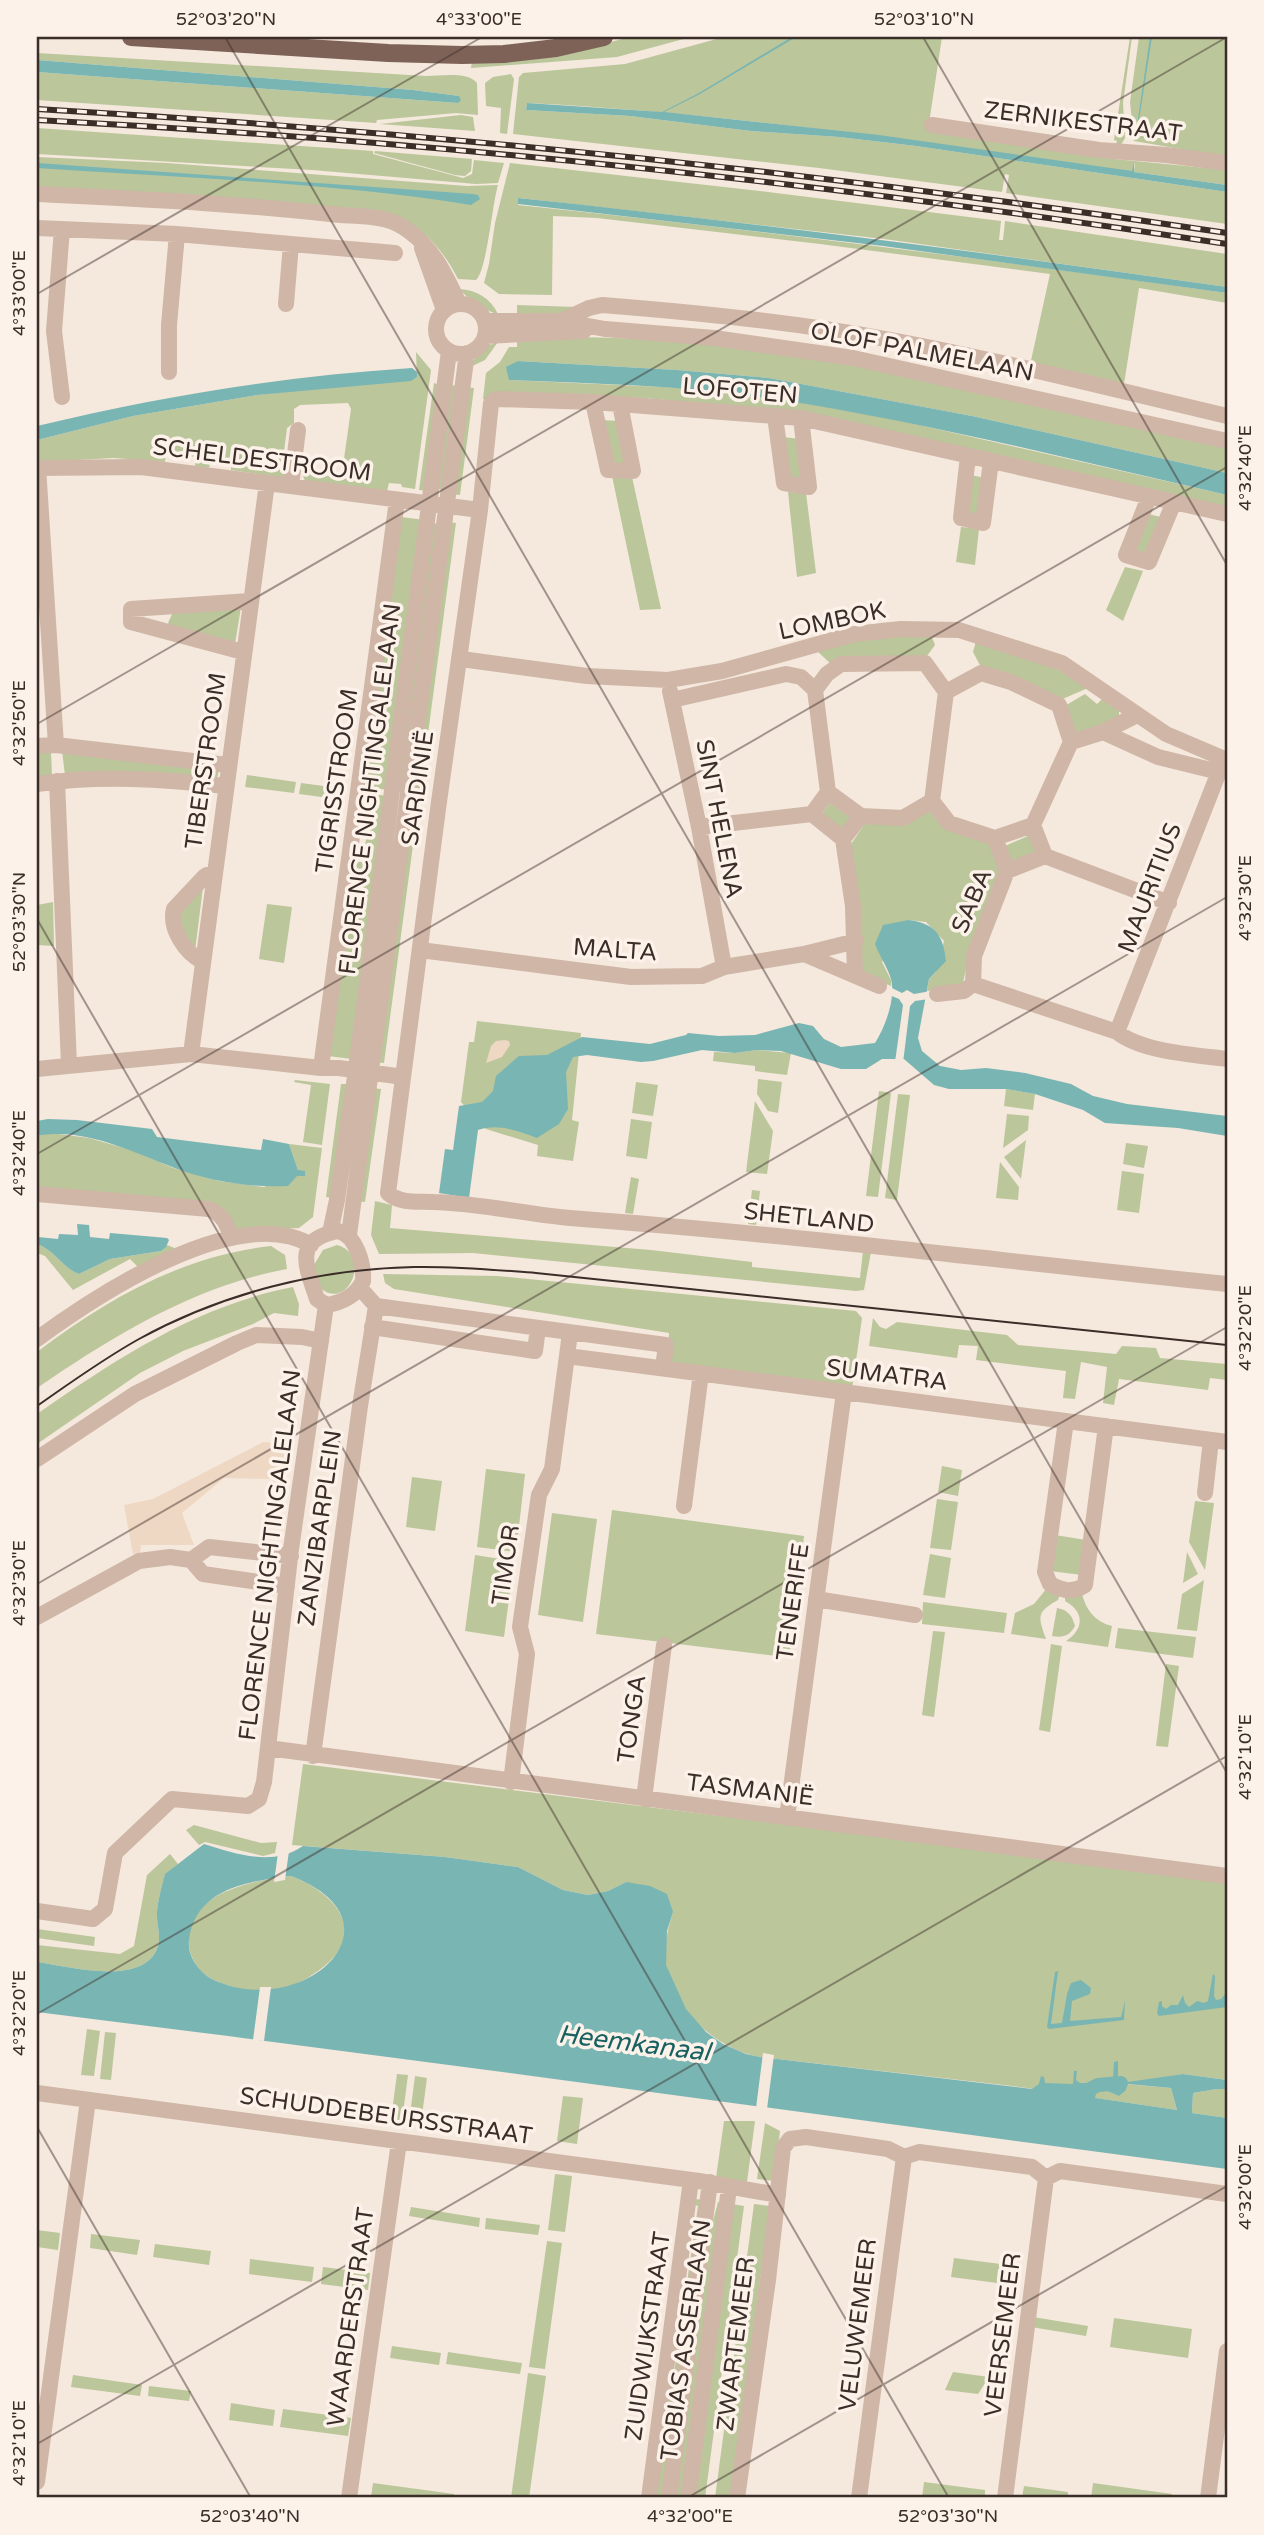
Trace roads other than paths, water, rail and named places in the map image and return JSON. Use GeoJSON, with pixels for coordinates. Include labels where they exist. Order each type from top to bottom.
{"type":"FeatureCollection","features":[{"type":"Feature","properties":{"kind":"main road"},"geometry":{"type":"LineString","coordinates":[[131,37],[462,55],[504,54],[556,48],[604,37]]}},
{"type":"Feature","properties":{"kind":"street","name":"ZERNIKESTRAAT"},"geometry":{"type":"LineString","coordinates":[[932,125],[1099,150],[1227,163]]}},
{"type":"Feature","properties":{"kind":"street"},"geometry":{"type":"LineString","coordinates":[[37,194],[256,205],[381,219],[405,228],[442,267],[452,307]]}},
{"type":"Feature","properties":{"kind":"street"},"geometry":{"type":"LineString","coordinates":[[37,228],[177,234],[395,253]]}},
{"type":"Feature","properties":{"kind":"street"},"geometry":{"type":"LineString","coordinates":[[62,229],[54,331],[62,397]]}},
{"type":"Feature","properties":{"kind":"street"},"geometry":{"type":"LineString","coordinates":[[169,373],[169,325],[177,234]]}},
{"type":"Feature","properties":{"kind":"street"},"geometry":{"type":"LineString","coordinates":[[286,304],[291,244]]}},
{"type":"Feature","properties":{"kind":"street"},"geometry":{"type":"LineString","coordinates":[[561,321],[589,307],[602,305],[781,322],[891,340],[1227,416]]}},
{"type":"Feature","properties":{"kind":"street"},"geometry":{"type":"LineString","coordinates":[[452,307],[475,308],[485,328],[476,349],[467,353],[449,351],[440,343],[436,332],[438,320],[452,307]]}},
{"type":"Feature","properties":{"kind":"street","name":"OLOF PALMELAAN"},"geometry":{"type":"LineString","coordinates":[[485,328],[561,321],[605,329]]}},
{"type":"Feature","properties":{"kind":"street","name":"OLOF PALMELAAN"},"geometry":{"type":"LineString","coordinates":[[485,328],[605,329],[714,338],[853,358],[1227,441]]}},
{"type":"Feature","properties":{"kind":"street","name":"FLORENCE NIGHTINGALELAAN"},"geometry":{"type":"LineString","coordinates":[[438,504],[449,351]]}},
{"type":"Feature","properties":{"kind":"street","name":"FLORENCE NIGHTINGALELAAN"},"geometry":{"type":"LineString","coordinates":[[349,1235],[363,1072],[438,504],[467,353]]}},
{"type":"Feature","properties":{"kind":"street","name":"LOFOTEN"},"geometry":{"type":"LineString","coordinates":[[505,398],[801,418],[1227,514]]}},
{"type":"Feature","properties":{"kind":"street","name":"SARDINIË"},"geometry":{"type":"LineString","coordinates":[[388,1193],[438,809],[461,659],[491,403],[505,398]]}},
{"type":"Feature","properties":{"kind":"street"},"geometry":{"type":"LineString","coordinates":[[593,402],[608,470],[633,471],[620,404]]}},
{"type":"Feature","properties":{"kind":"street"},"geometry":{"type":"LineString","coordinates":[[775,416],[784,483],[808,487],[801,418]]}},
{"type":"Feature","properties":{"kind":"street"},"geometry":{"type":"LineString","coordinates":[[291,486],[298,430]]}},
{"type":"Feature","properties":{"kind":"street"},"geometry":{"type":"LineString","coordinates":[[968,456],[961,518],[983,523],[991,461]]}},
{"type":"Feature","properties":{"kind":"street","name":"SCHELDESTROOM"},"geometry":{"type":"LineString","coordinates":[[38,468],[141,467],[480,510]]}},
{"type":"Feature","properties":{"kind":"street"},"geometry":{"type":"LineString","coordinates":[[38,468],[56,746]]}},
{"type":"Feature","properties":{"kind":"street","name":"TIBERSTROOM"},"geometry":{"type":"LineString","coordinates":[[191,1054],[227,765],[267,483]]}},
{"type":"Feature","properties":{"kind":"street"},"geometry":{"type":"LineString","coordinates":[[1149,496],[1126,555],[1149,562],[1174,502]]}},
{"type":"Feature","properties":{"kind":"street","name":"TIGRISSTROOM"},"geometry":{"type":"LineString","coordinates":[[321,1068],[397,500]]}},
{"type":"Feature","properties":{"kind":"street","name":"TIBERSTROOM"},"geometry":{"type":"LineString","coordinates":[[243,652],[131,622],[131,609],[250,601]]}},
{"type":"Feature","properties":{"kind":"street"},"geometry":{"type":"LineString","coordinates":[[161,630],[164,607]]}},
{"type":"Feature","properties":{"kind":"street","name":"LOMBOK"},"geometry":{"type":"LineString","coordinates":[[461,659],[587,676],[668,680],[722,670],[854,634],[901,629],[959,630],[1062,663],[1166,734],[1223,764]]}},
{"type":"Feature","properties":{"kind":"street"},"geometry":{"type":"LineString","coordinates":[[780,655],[786,674]]}},
{"type":"Feature","properties":{"kind":"street","name":"LOMBOK"},"geometry":{"type":"LineString","coordinates":[[672,699],[786,674],[801,677],[815,690],[827,674],[841,664],[925,663],[946,692]]}},
{"type":"Feature","properties":{"kind":"street"},"geometry":{"type":"LineString","coordinates":[[1033,825],[995,838],[949,823],[932,802],[946,692],[981,673],[1011,682],[1059,705],[1071,742],[1033,825],[1045,856],[1169,903]]}},
{"type":"Feature","properties":{"kind":"street","name":"SINT HELENA"},"geometry":{"type":"LineString","coordinates":[[668,680],[699,827],[724,967]]}},
{"type":"Feature","properties":{"kind":"street"},"geometry":{"type":"LineString","coordinates":[[812,814],[828,792],[815,690]]}},
{"type":"Feature","properties":{"kind":"street"},"geometry":{"type":"LineString","coordinates":[[1071,742],[1103,732],[1137,715]]}},
{"type":"Feature","properties":{"kind":"street"},"geometry":{"type":"LineString","coordinates":[[1103,732],[1158,757],[1223,764]]}},
{"type":"Feature","properties":{"kind":"street"},"geometry":{"type":"LineString","coordinates":[[37,746],[227,765]]}},
{"type":"Feature","properties":{"kind":"street","name":"MAURITIUS"},"geometry":{"type":"LineString","coordinates":[[1117,1032],[1223,764]]}},
{"type":"Feature","properties":{"kind":"street"},"geometry":{"type":"LineString","coordinates":[[37,784],[155,778],[225,786]]}},
{"type":"Feature","properties":{"kind":"street"},"geometry":{"type":"LineString","coordinates":[[57,781],[69,1065]]}},
{"type":"Feature","properties":{"kind":"street"},"geometry":{"type":"LineString","coordinates":[[828,792],[861,816],[903,818],[932,802]]}},
{"type":"Feature","properties":{"kind":"street"},"geometry":{"type":"LineString","coordinates":[[699,827],[812,814],[843,839],[853,906],[855,975]]}},
{"type":"Feature","properties":{"kind":"street"},"geometry":{"type":"LineString","coordinates":[[843,839],[861,816]]}},
{"type":"Feature","properties":{"kind":"street"},"geometry":{"type":"LineString","coordinates":[[995,838],[1007,871]]}},
{"type":"Feature","properties":{"kind":"street","name":"SABA"},"geometry":{"type":"LineString","coordinates":[[973,984],[974,956],[1007,871],[1045,856]]}},
{"type":"Feature","properties":{"kind":"street","name":"TIBERSTROOM"},"geometry":{"type":"LineString","coordinates":[[202,961],[189,953],[174,925],[173,915],[174,909],[204,877],[213,876]]}},
{"type":"Feature","properties":{"kind":"street","name":"MALTA"},"geometry":{"type":"LineString","coordinates":[[420,950],[631,978],[702,976],[724,967],[804,954],[856,941]]}},
{"type":"Feature","properties":{"kind":"street"},"geometry":{"type":"LineString","coordinates":[[804,954],[879,986]]}},
{"type":"Feature","properties":{"kind":"street"},"geometry":{"type":"LineString","coordinates":[[937,994],[964,991],[973,984],[1117,1032],[1128,1041],[1187,1054],[1227,1059]]}},
{"type":"Feature","properties":{"kind":"street"},"geometry":{"type":"LineString","coordinates":[[37,1069],[191,1054],[403,1077]]}},
{"type":"Feature","properties":{"kind":"street","name":"FLORENCE NIGHTINGALELAAN"},"geometry":{"type":"LineString","coordinates":[[330,1233],[363,1072]]}},
{"type":"Feature","properties":{"kind":"street","name":"SHETLAND"},"geometry":{"type":"LineString","coordinates":[[388,1193],[396,1200],[404,1201],[677,1226],[1227,1284]]}},
{"type":"Feature","properties":{"kind":"street"},"geometry":{"type":"LineString","coordinates":[[37,1194],[209,1209],[220,1214],[227,1223],[231,1238]]}},
{"type":"Feature","properties":{"kind":"street"},"geometry":{"type":"LineString","coordinates":[[338,1231],[349,1235],[356,1248],[363,1275],[360,1288],[348,1297],[327,1305],[317,1299],[305,1264],[306,1253],[311,1245],[330,1233],[338,1231]]}},
{"type":"Feature","properties":{"kind":"street"},"geometry":{"type":"LineString","coordinates":[[37,1339],[98,1296],[191,1250],[231,1238],[267,1234],[292,1236],[311,1245]]}},
{"type":"Feature","properties":{"kind":"street"},"geometry":{"type":"LineString","coordinates":[[360,1288],[376,1306],[666,1345],[663,1368]]}},
{"type":"Feature","properties":{"kind":"street","name":"FLORENCE NIGHTINGALELAAN"},"geometry":{"type":"LineString","coordinates":[[37,1911],[93,1919],[100,1916],[105,1909],[115,1853],[172,1799],[248,1806],[259,1799],[264,1782],[290,1556],[327,1305]]}},
{"type":"Feature","properties":{"kind":"street","name":"ZANZIBARPLEIN"},"geometry":{"type":"LineString","coordinates":[[313,1756],[376,1306]]}},
{"type":"Feature","properties":{"kind":"street"},"geometry":{"type":"LineString","coordinates":[[372,1327],[535,1351],[538,1328]]}},
{"type":"Feature","properties":{"kind":"street","name":"TIMOR"},"geometry":{"type":"LineString","coordinates":[[511,1782],[527,1654],[520,1627],[539,1495],[552,1469],[570,1333]]}},
{"type":"Feature","properties":{"kind":"street"},"geometry":{"type":"LineString","coordinates":[[37,1459],[135,1394],[247,1339],[257,1335],[270,1335],[321,1341]]}},
{"type":"Feature","properties":{"kind":"street","name":"SUMATRA"},"geometry":{"type":"LineString","coordinates":[[567,1356],[1219,1441],[1205,1493]]}},
{"type":"Feature","properties":{"kind":"street"},"geometry":{"type":"LineString","coordinates":[[684,1506],[701,1373]]}},
{"type":"Feature","properties":{"kind":"street","name":"TENERIFE"},"geometry":{"type":"LineString","coordinates":[[787,1818],[844,1392]]}},
{"type":"Feature","properties":{"kind":"street"},"geometry":{"type":"LineString","coordinates":[[1066,1421],[1045,1572],[1050,1584],[1063,1591],[1079,1589],[1085,1585],[1106,1426]]}},
{"type":"Feature","properties":{"kind":"street"},"geometry":{"type":"LineString","coordinates":[[191,1560],[209,1547],[290,1556]]}},
{"type":"Feature","properties":{"kind":"street"},"geometry":{"type":"LineString","coordinates":[[37,1617],[139,1561],[170,1557],[191,1560],[203,1574],[287,1586]]}},
{"type":"Feature","properties":{"kind":"street"},"geometry":{"type":"LineString","coordinates":[[816,1599],[915,1615]]}},
{"type":"Feature","properties":{"kind":"street","name":"TONGA"},"geometry":{"type":"LineString","coordinates":[[644,1799],[664,1645]]}},
{"type":"Feature","properties":{"kind":"street","name":"TASMANIË"},"geometry":{"type":"LineString","coordinates":[[268,1748],[1227,1876]]}},
{"type":"Feature","properties":{"kind":"street","name":"SCHUDDEBEURSSTRAAT"},"geometry":{"type":"LineString","coordinates":[[37,2093],[710,2182],[729,2188]]}},
{"type":"Feature","properties":{"kind":"street"},"geometry":{"type":"LineString","coordinates":[[37,2482],[88,2100]]}},
{"type":"Feature","properties":{"kind":"street","name":"ZWARTEMEER"},"geometry":{"type":"LineString","coordinates":[[737,2498],[768,2280],[783,2148],[790,2139],[806,2137],[888,2148],[904,2157]]}},
{"type":"Feature","properties":{"kind":"street","name":"WAARDERSTRAAT"},"geometry":{"type":"LineString","coordinates":[[349,2498],[399,2142]]}},
{"type":"Feature","properties":{"kind":"street"},"geometry":{"type":"LineString","coordinates":[[904,2157],[919,2152],[1034,2168],[1046,2178],[1060,2171],[1227,2194]]}},
{"type":"Feature","properties":{"kind":"street","name":"VELUWEMEER"},"geometry":{"type":"LineString","coordinates":[[859,2498],[904,2157]]}},
{"type":"Feature","properties":{"kind":"street","name":"VEERSEMEER"},"geometry":{"type":"LineString","coordinates":[[1005,2498],[1046,2178]]}},
{"type":"Feature","properties":{"kind":"street","name":"ZUIDWIJKSTRAAT"},"geometry":{"type":"LineString","coordinates":[[649,2498],[691,2180]]}},
{"type":"Feature","properties":{"kind":"street","name":"TOBIAS ASSERLAAN"},"geometry":{"type":"LineString","coordinates":[[669,2498],[710,2182]]}},
{"type":"Feature","properties":{"kind":"street"},"geometry":{"type":"LineString","coordinates":[[729,2188],[778,2195]]}},
{"type":"Feature","properties":{"kind":"street","name":"TOBIAS ASSERLAAN"},"geometry":{"type":"LineString","coordinates":[[688,2498],[729,2188]]}},
{"type":"Feature","properties":{"kind":"street"},"geometry":{"type":"LineString","coordinates":[[1208,2498],[1227,2351]]}},
{"type":"Feature","properties":{"kind":"water"},"geometry":{"type":"Polygon","coordinates":[[[796,37],[700,94],[664,112],[879,135],[1132,171],[1134,162],[1134,172],[1227,185],[1227,192],[916,146],[751,131],[630,116],[526,110],[527,103],[662,112],[796,37]]]}},
{"type":"Feature","properties":{"kind":"water"},"geometry":{"type":"Polygon","coordinates":[[[1152,37],[1139,120],[1138,119],[1152,37]]]}},
{"type":"Feature","properties":{"kind":"water"},"geometry":{"type":"Polygon","coordinates":[[[37,60],[413,90],[459,96],[461,100],[458,103],[37,72],[37,60]]]}},
{"type":"Feature","properties":{"kind":"water"},"geometry":{"type":"Polygon","coordinates":[[[37,163],[473,194],[480,199],[471,205],[309,186],[37,168],[37,163]]]}},
{"type":"Feature","properties":{"kind":"water"},"geometry":{"type":"Polygon","coordinates":[[[518,198],[1050,262],[1227,287],[1227,293],[883,246],[518,204],[518,198]]]}},
{"type":"Feature","properties":{"kind":"water"},"geometry":{"type":"Polygon","coordinates":[[[518,361],[769,378],[972,416],[1227,473],[1227,495],[831,408],[741,394],[675,388],[509,380],[506,367],[518,361]]]}},
{"type":"Feature","properties":{"kind":"water"},"geometry":{"type":"Polygon","coordinates":[[[412,368],[417,372],[417,377],[411,381],[257,395],[133,416],[37,440],[37,426],[130,405],[270,382],[412,368]]]}},
{"type":"Feature","properties":{"kind":"water"},"geometry":{"type":"Polygon","coordinates":[[[909,920],[932,928],[940,938],[945,952],[946,961],[929,979],[918,1038],[922,1051],[940,1066],[961,1070],[986,1068],[1025,1073],[1071,1084],[1093,1096],[1127,1104],[1227,1116],[1227,1136],[1178,1128],[1105,1123],[1083,1110],[1035,1094],[1006,1089],[949,1089],[934,1085],[904,1059],[882,1059],[866,1069],[841,1069],[781,1051],[735,1053],[702,1050],[641,1062],[587,1055],[573,1057],[566,1072],[568,1109],[559,1124],[537,1138],[500,1128],[478,1130],[469,1198],[439,1193],[445,1149],[453,1150],[459,1106],[482,1102],[493,1091],[496,1076],[519,1056],[547,1055],[582,1037],[650,1044],[688,1033],[755,1035],[799,1023],[813,1026],[824,1039],[841,1047],[875,1043],[889,1012],[892,987],[890,975],[875,944],[883,925],[909,920]]]}},
{"type":"Feature","properties":{"kind":"water"},"geometry":{"type":"Polygon","coordinates":[[[48,1119],[152,1129],[157,1137],[261,1150],[263,1139],[289,1144],[298,1170],[305,1171],[305,1176],[297,1176],[288,1186],[244,1185],[214,1180],[106,1142],[72,1135],[37,1136],[37,1121],[48,1119]]]}},
{"type":"Feature","properties":{"kind":"water"},"geometry":{"type":"Polygon","coordinates":[[[37,1220],[38,1237],[58,1239],[59,1234],[78,1235],[77,1224],[89,1225],[90,1237],[109,1239],[110,1233],[169,1240],[161,1251],[110,1259],[79,1274],[37,1244],[37,1220]]]}},
{"type":"Feature","properties":{"kind":"water","name":"Heemkanaal"},"geometry":{"type":"Polygon","coordinates":[[[204,1844],[254,1857],[279,1856],[303,1846],[445,1857],[518,1867],[563,1890],[588,1895],[608,1891],[626,1882],[650,1886],[667,1894],[673,1912],[667,1931],[666,1965],[686,2009],[706,2032],[723,2044],[760,2057],[1032,2089],[1039,2084],[1041,2076],[1044,2077],[1045,2083],[1073,2084],[1074,2071],[1077,2071],[1076,2080],[1080,2083],[1108,2083],[1113,2079],[1114,2062],[1118,2061],[1118,2081],[1121,2083],[1183,2074],[1227,2080],[1227,2089],[1193,2093],[1192,2113],[1227,2118],[1227,2169],[37,2012],[37,1962],[84,1970],[120,1971],[136,1968],[149,1961],[158,1944],[157,1912],[165,1874],[204,1844]],[[291,1876],[241,1885],[226,1891],[201,1909],[193,1923],[189,1946],[192,1958],[203,1972],[212,1979],[246,1989],[280,1988],[309,1978],[331,1961],[343,1940],[342,1918],[326,1895],[291,1876]],[[1127,2084],[1126,2090],[1119,2096],[1101,2090],[1082,2096],[1177,2110],[1171,2088],[1127,2084]]]}},
{"type":"Feature","properties":{"kind":"water"},"geometry":{"type":"Polygon","coordinates":[[[1058,1971],[1051,2024],[1062,2023],[1071,1983],[1081,1980],[1091,1988],[1090,1994],[1072,2001],[1070,2021],[1121,2017],[1125,2001],[1124,2020],[1049,2029],[1047,2027],[1055,1972],[1058,1971]]]}},
{"type":"Feature","properties":{"kind":"water"},"geometry":{"type":"Polygon","coordinates":[[[1213,1974],[1214,1996],[1216,2000],[1221,1999],[1227,1992],[1227,2007],[1159,2016],[1159,2002],[1162,2001],[1162,2006],[1166,2009],[1171,2005],[1178,2005],[1183,1995],[1189,2007],[1197,2001],[1208,2001],[1213,1974]]]}},
{"type":"Feature","properties":{"kind":"waterway"},"geometry":{"type":"LineString","coordinates":[[1088,2097],[1090,2089],[1098,2085],[1121,2083]]}},
{"type":"Feature","properties":{"kind":"tram line"},"geometry":{"type":"LineString","coordinates":[[37,1406],[139,1339],[204,1309],[272,1286],[342,1273],[414,1267],[536,1273],[1227,1345]]}},
{"type":"Feature","properties":{"kind":"railway"},"geometry":{"type":"LineString","coordinates":[[37,109],[336,130],[634,158],[931,192],[1227,233]]}},
{"type":"Feature","properties":{"kind":"railway"},"geometry":{"type":"LineString","coordinates":[[37,120],[335,140],[634,167],[931,202],[1227,244]]}}]}
